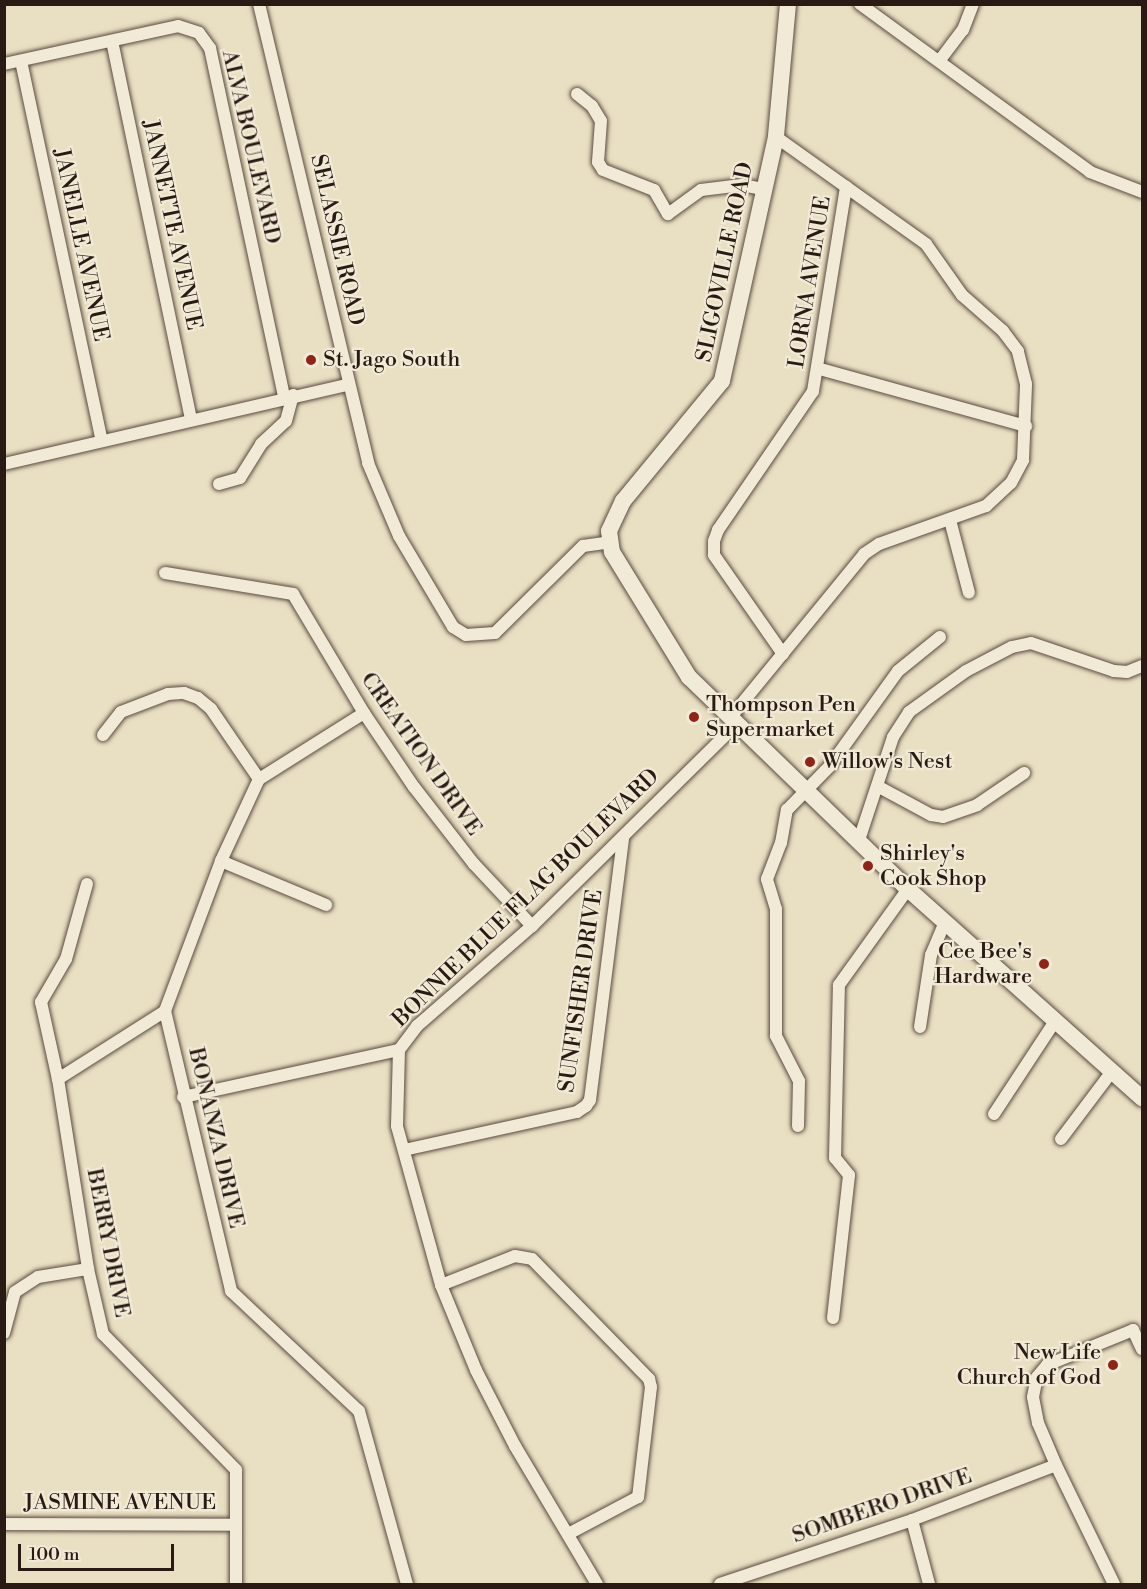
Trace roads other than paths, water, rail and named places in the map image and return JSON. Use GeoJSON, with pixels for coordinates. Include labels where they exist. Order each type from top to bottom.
{"type":"FeatureCollection","features":[{"type":"Feature","properties":{"kind":"street","name":"SELASSIE ROAD"},"geometry":{"type":"LineString","coordinates":[[259,4],[347,385],[382,500],[399,536],[459,631],[475,636],[495,633],[583,546],[610,542]]}},
{"type":"Feature","properties":{"kind":"street","name":"SLIGOVILLE ROAD"},"geometry":{"type":"LineString","coordinates":[[610,542],[612,521],[623,501],[722,381],[776,137],[788,4]]}},
{"type":"Feature","properties":{"kind":"street"},"geometry":{"type":"LineString","coordinates":[[860,4],[940,60],[1090,172],[1143,192]]}},
{"type":"Feature","properties":{"kind":"street"},"geometry":{"type":"LineString","coordinates":[[940,60],[963,30],[973,4]]}},
{"type":"Feature","properties":{"kind":"street","name":"ALVA BOULEVARD"},"geometry":{"type":"LineString","coordinates":[[4,64],[178,26],[199,33],[210,48],[289,396]]}},
{"type":"Feature","properties":{"kind":"street","name":"JANNETTE AVENUE"},"geometry":{"type":"LineString","coordinates":[[112,41],[191,418]]}},
{"type":"Feature","properties":{"kind":"street","name":"JANELLE AVENUE"},"geometry":{"type":"LineString","coordinates":[[21,61],[101,438]]}},
{"type":"Feature","properties":{"kind":"street"},"geometry":{"type":"LineString","coordinates":[[577,94],[592,106],[601,121],[598,162],[603,170],[654,190],[668,214],[701,190],[742,185],[763,189]]}},
{"type":"Feature","properties":{"kind":"street","name":"BONNIE BLUE FLAG BOULEVARD"},"geometry":{"type":"LineString","coordinates":[[597,1584],[476,1370],[441,1285],[397,1126],[399,1050],[417,1026],[532,926],[623,837],[733,721],[783,654],[864,554],[879,544],[986,506],[1011,483],[1023,460],[1026,384],[1018,351],[1008,338],[962,295],[926,244],[776,137]]}},
{"type":"Feature","properties":{"kind":"street","name":"LORNA AVENUE"},"geometry":{"type":"LineString","coordinates":[[783,654],[714,555],[714,542],[718,530],[804,409],[820,369],[846,188]]}},
{"type":"Feature","properties":{"kind":"street"},"geometry":{"type":"LineString","coordinates":[[820,369],[1026,426]]}},
{"type":"Feature","properties":{"kind":"street"},"geometry":{"type":"LineString","coordinates":[[4,464],[101,438],[347,385]]}},
{"type":"Feature","properties":{"kind":"street"},"geometry":{"type":"LineString","coordinates":[[219,484],[240,478],[261,444],[286,420],[289,396]]}},
{"type":"Feature","properties":{"kind":"street"},"geometry":{"type":"LineString","coordinates":[[950,520],[969,593]]}},
{"type":"Feature","properties":{"kind":"street"},"geometry":{"type":"LineString","coordinates":[[610,542],[618,566],[689,677],[908,889],[1143,1098]]}},
{"type":"Feature","properties":{"kind":"street","name":"CREATION DRIVE"},"geometry":{"type":"LineString","coordinates":[[165,573],[293,594],[364,713],[474,864],[532,926]]}},
{"type":"Feature","properties":{"kind":"street"},"geometry":{"type":"LineString","coordinates":[[798,1126],[799,1081],[776,1036],[776,909],[767,879],[781,843],[786,810],[829,767],[898,670],[940,637]]}},
{"type":"Feature","properties":{"kind":"street"},"geometry":{"type":"LineString","coordinates":[[859,840],[879,787],[894,737],[909,712],[966,671],[1012,647],[1031,643],[1049,646],[1114,670],[1127,672],[1143,666]]}},
{"type":"Feature","properties":{"kind":"street"},"geometry":{"type":"LineString","coordinates":[[103,735],[121,712],[168,694],[184,693],[198,698],[211,709],[259,779]]}},
{"type":"Feature","properties":{"kind":"street"},"geometry":{"type":"LineString","coordinates":[[58,1079],[165,1011],[221,861],[259,779],[364,713]]}},
{"type":"Feature","properties":{"kind":"street"},"geometry":{"type":"LineString","coordinates":[[879,787],[931,815],[944,817],[977,805],[1024,773]]}},
{"type":"Feature","properties":{"kind":"street","name":"SUNFISHER DRIVE"},"geometry":{"type":"LineString","coordinates":[[404,1150],[577,1112],[586,1106],[590,1100],[623,837]]}},
{"type":"Feature","properties":{"kind":"street"},"geometry":{"type":"LineString","coordinates":[[221,861],[326,905]]}},
{"type":"Feature","properties":{"kind":"street","name":"BERRY DRIVE"},"geometry":{"type":"LineString","coordinates":[[87,884],[66,959],[41,1002],[58,1079],[88,1269],[103,1334],[236,1470],[236,1584]]}},
{"type":"Feature","properties":{"kind":"street"},"geometry":{"type":"LineString","coordinates":[[833,1318],[849,1175],[835,1158],[839,985],[908,889]]}},
{"type":"Feature","properties":{"kind":"street"},"geometry":{"type":"LineString","coordinates":[[920,1027],[931,955],[945,922]]}},
{"type":"Feature","properties":{"kind":"street","name":"BONANZA DRIVE"},"geometry":{"type":"LineString","coordinates":[[165,1011],[183,1097],[231,1291],[358,1411],[407,1584]]}},
{"type":"Feature","properties":{"kind":"street"},"geometry":{"type":"LineString","coordinates":[[994,1114],[1055,1021]]}},
{"type":"Feature","properties":{"kind":"street"},"geometry":{"type":"LineString","coordinates":[[183,1097],[399,1050]]}},
{"type":"Feature","properties":{"kind":"street"},"geometry":{"type":"LineString","coordinates":[[1061,1139],[1113,1070]]}},
{"type":"Feature","properties":{"kind":"street"},"geometry":{"type":"LineString","coordinates":[[441,1285],[515,1256],[532,1259],[649,1379],[650,1398],[638,1497],[568,1534]]}},
{"type":"Feature","properties":{"kind":"street"},"geometry":{"type":"LineString","coordinates":[[4,1333],[15,1292],[38,1277],[88,1269]]}},
{"type":"Feature","properties":{"kind":"street"},"geometry":{"type":"LineString","coordinates":[[1114,1584],[1056,1466],[1038,1423],[1034,1397],[1037,1377],[1047,1365],[1133,1330],[1143,1349]]}},
{"type":"Feature","properties":{"kind":"street","name":"SOMBERO DRIVE"},"geometry":{"type":"LineString","coordinates":[[720,1584],[912,1520],[1056,1466]]}},
{"type":"Feature","properties":{"kind":"street"},"geometry":{"type":"LineString","coordinates":[[912,1520],[929,1584]]}},
{"type":"Feature","properties":{"kind":"street","name":"JASMINE AVENUE"},"geometry":{"type":"LineString","coordinates":[[4,1524],[236,1525]]}},
{"type":"Feature","properties":{"kind":"place","name":"St. Jago South"},"geometry":{"type":"Point","coordinates":[311,360]}},
{"type":"Feature","properties":{"kind":"place","name":"Thompson Pen Supermarket"},"geometry":{"type":"Point","coordinates":[694,717]}},
{"type":"Feature","properties":{"kind":"place","name":"Willow's Nest"},"geometry":{"type":"Point","coordinates":[810,762]}},
{"type":"Feature","properties":{"kind":"place","name":"Shirley's Cook Shop"},"geometry":{"type":"Point","coordinates":[868,866]}},
{"type":"Feature","properties":{"kind":"place","name":"Cee Bee's Hardware"},"geometry":{"type":"Point","coordinates":[1044,964]}},
{"type":"Feature","properties":{"kind":"place","name":"New Life Church of God"},"geometry":{"type":"Point","coordinates":[1113,1365]}}]}
